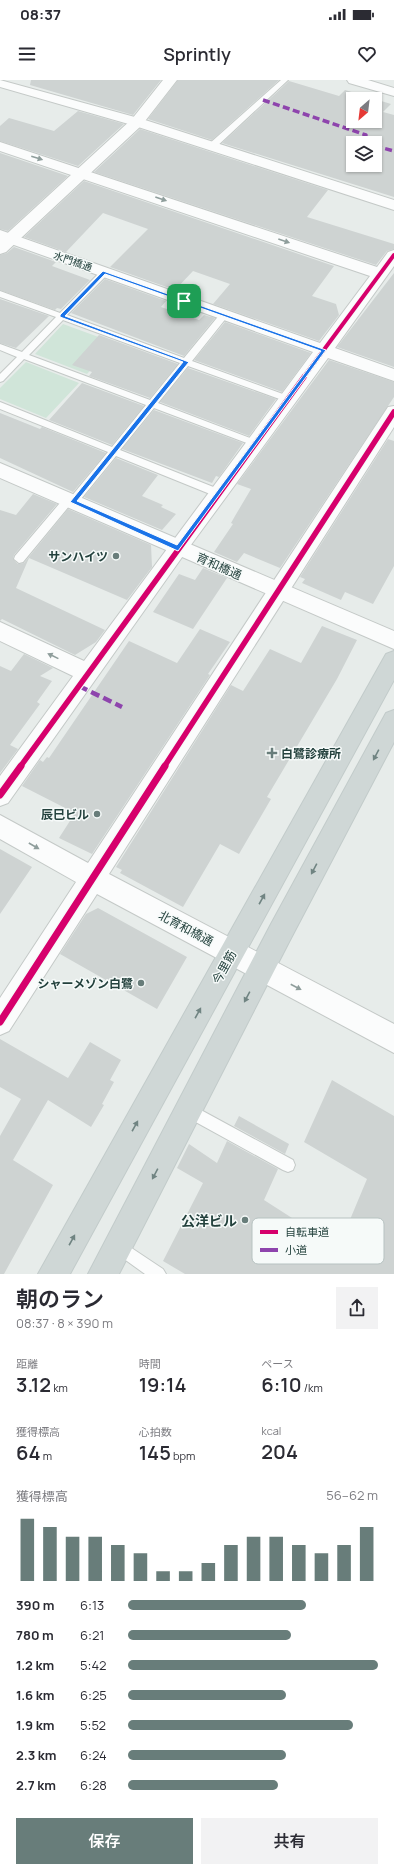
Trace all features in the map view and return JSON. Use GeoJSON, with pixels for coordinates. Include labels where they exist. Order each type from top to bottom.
{"type":"FeatureCollection","features":[{"type":"Feature","properties":{"kind":"main road","name":"今里筋"},"geometry":{"type":"LineString","coordinates":[[53,1274],[394,660]]}},
{"type":"Feature","properties":{"kind":"main road"},"geometry":{"type":"LineString","coordinates":[[103,1274],[262,968],[394,720]]}},
{"type":"Feature","properties":{"kind":"street"},"geometry":{"type":"LineString","coordinates":[[4,241],[82,173],[137,122],[170,80]]}},
{"type":"Feature","properties":{"kind":"street"},"geometry":{"type":"LineString","coordinates":[[354,80],[394,92]]}},
{"type":"Feature","properties":{"kind":"street"},"geometry":{"type":"LineString","coordinates":[[0,83],[137,122],[394,205]]}},
{"type":"Feature","properties":{"kind":"street"},"geometry":{"type":"LineString","coordinates":[[0,146],[380,274]]}},
{"type":"Feature","properties":{"kind":"street","name":"水門橋通"},"geometry":{"type":"LineString","coordinates":[[4,241],[104,272],[394,375]]}},
{"type":"Feature","properties":{"kind":"street"},"geometry":{"type":"LineString","coordinates":[[0,795],[218,493],[394,255]]}},
{"type":"Feature","properties":{"kind":"street"},"geometry":{"type":"LineString","coordinates":[[0,1022],[394,412]]}},
{"type":"Feature","properties":{"kind":"street","name":"育和橋通"},"geometry":{"type":"LineString","coordinates":[[0,470],[277,591],[394,640]]}},
{"type":"Feature","properties":{"kind":"street"},"geometry":{"type":"LineString","coordinates":[[0,631],[88,673]]}},
{"type":"Feature","properties":{"kind":"street","name":"北育和橋通"},"geometry":{"type":"LineString","coordinates":[[0,826],[92,878],[394,1039]]}},
{"type":"Feature","properties":{"kind":"lane"},"geometry":{"type":"LineString","coordinates":[[212,146],[285,80]]}},
{"type":"Feature","properties":{"kind":"lane"},"geometry":{"type":"LineString","coordinates":[[0,379],[104,272]]}},
{"type":"Feature","properties":{"kind":"lane"},"geometry":{"type":"LineString","coordinates":[[0,294],[288,399]]}},
{"type":"Feature","properties":{"kind":"lane"},"geometry":{"type":"LineString","coordinates":[[19,560],[114,451],[224,315]]}},
{"type":"Feature","properties":{"kind":"lane"},"geometry":{"type":"LineString","coordinates":[[0,346],[255,444]]}},
{"type":"Feature","properties":{"kind":"lane"},"geometry":{"type":"LineString","coordinates":[[0,405],[218,493]]}},
{"type":"Feature","properties":{"kind":"lane"},"geometry":{"type":"LineString","coordinates":[[188,1110],[288,1165]]}},
{"type":"Feature","properties":{"kind":"lane"},"geometry":{"type":"LineString","coordinates":[[118,1246],[158,1274]]}},
{"type":"Feature","properties":{"kind":"green space"},"geometry":{"type":"Polygon","coordinates":[[[63,324],[115,343],[87,374],[35,354],[63,324]]]}},
{"type":"Feature","properties":{"kind":"green space"},"geometry":{"type":"Polygon","coordinates":[[[26,362],[79,383],[46,418],[0,399],[0,388],[26,362]]]}},
{"type":"Feature","properties":{"kind":"building"},"geometry":{"type":"Polygon","coordinates":[[[31,80],[161,80],[133,115],[30,85],[31,80]]]}},
{"type":"Feature","properties":{"kind":"building"},"geometry":{"type":"Polygon","coordinates":[[[178,80],[279,80],[212,140],[148,119],[178,80]]]}},
{"type":"Feature","properties":{"kind":"building"},"geometry":{"type":"Polygon","coordinates":[[[289,81],[339,96],[345,90],[352,92],[346,92],[346,128],[382,128],[382,101],[391,104],[383,112],[394,115],[394,197],[222,143],[289,81]]]}},
{"type":"Feature","properties":{"kind":"building"},"geometry":{"type":"Polygon","coordinates":[[[78,111],[124,124],[78,166],[0,141],[0,126],[9,118],[54,131],[78,111]]]}},
{"type":"Feature","properties":{"kind":"building"},"geometry":{"type":"Polygon","coordinates":[[[140,129],[328,190],[307,217],[394,244],[394,249],[387,251],[376,265],[94,172],[140,129]]]}},
{"type":"Feature","properties":{"kind":"building"},"geometry":{"type":"Polygon","coordinates":[[[0,153],[68,176],[8,231],[0,229],[0,153]]]}},
{"type":"Feature","properties":{"kind":"building"},"geometry":{"type":"Polygon","coordinates":[[[84,181],[334,266],[312,296],[336,304],[339,315],[319,341],[213,304],[230,284],[193,271],[175,290],[110,267],[148,229],[103,213],[66,252],[24,237],[84,181]]]}},
{"type":"Feature","properties":{"kind":"building"},"geometry":{"type":"Polygon","coordinates":[[[14,247],[56,262],[52,266],[90,280],[61,309],[57,308],[55,310],[0,290],[0,255],[7,253],[14,247]]]}},
{"type":"Feature","properties":{"kind":"building"},"geometry":{"type":"Polygon","coordinates":[[[394,273],[394,367],[337,347],[394,273]]]}},
{"type":"Feature","properties":{"kind":"building"},"geometry":{"type":"Polygon","coordinates":[[[105,279],[166,301],[161,307],[199,320],[204,315],[215,318],[184,356],[71,313],[105,279]]]}},
{"type":"Feature","properties":{"kind":"building"},"geometry":{"type":"Polygon","coordinates":[[[0,299],[49,316],[16,348],[0,343],[0,299]]]}},
{"type":"Feature","properties":{"kind":"building"},"geometry":{"type":"Polygon","coordinates":[[[225,322],[311,353],[282,392],[194,360],[225,322]]]}},
{"type":"Feature","properties":{"kind":"building"},"geometry":{"type":"Polygon","coordinates":[[[99,335],[178,364],[150,398],[89,376],[92,372],[72,365],[99,335]]]}},
{"type":"Feature","properties":{"kind":"building"},"geometry":{"type":"Polygon","coordinates":[[[329,360],[394,382],[394,397],[280,568],[244,553],[237,562],[214,552],[233,524],[231,523],[251,489],[237,484],[329,360]]]}},
{"type":"Feature","properties":{"kind":"building"},"geometry":{"type":"Polygon","coordinates":[[[188,368],[276,399],[249,436],[160,402],[188,368]]]}},
{"type":"Feature","properties":{"kind":"building"},"geometry":{"type":"Polygon","coordinates":[[[82,383],[144,406],[112,445],[49,420],[82,383]]]}},
{"type":"Feature","properties":{"kind":"building"},"geometry":{"type":"Polygon","coordinates":[[[154,410],[243,443],[219,477],[216,476],[212,483],[122,449],[154,410]]]}},
{"type":"Feature","properties":{"kind":"building"},"geometry":{"type":"Polygon","coordinates":[[[0,413],[40,429],[42,427],[106,453],[73,492],[0,458],[0,413]]]}},
{"type":"Feature","properties":{"kind":"building"},"geometry":{"type":"Polygon","coordinates":[[[388,439],[394,441],[394,566],[373,604],[345,592],[341,600],[302,583],[305,579],[300,577],[388,439]]]}},
{"type":"Feature","properties":{"kind":"building"},"geometry":{"type":"Polygon","coordinates":[[[116,458],[158,475],[142,496],[163,505],[161,507],[176,514],[162,530],[84,497],[116,458]]]}},
{"type":"Feature","properties":{"kind":"building"},"geometry":{"type":"Polygon","coordinates":[[[33,494],[57,504],[14,555],[13,559],[18,564],[24,563],[68,509],[151,545],[152,567],[127,600],[29,558],[16,588],[105,630],[96,642],[75,655],[2,619],[0,621],[0,510],[16,515],[33,494]]]}},
{"type":"Feature","properties":{"kind":"building"},"geometry":{"type":"Polygon","coordinates":[[[203,568],[227,578],[193,629],[153,612],[179,574],[195,580],[203,568]]]}},
{"type":"Feature","properties":{"kind":"building"},"geometry":{"type":"Polygon","coordinates":[[[322,626],[357,640],[337,679],[267,797],[271,799],[239,854],[220,844],[183,907],[120,873],[122,870],[116,867],[231,685],[243,691],[270,649],[301,663],[322,626]]]}},
{"type":"Feature","properties":{"kind":"building"},"geometry":{"type":"Polygon","coordinates":[[[200,629],[230,642],[208,674],[210,675],[92,854],[59,838],[75,813],[22,786],[40,760],[43,762],[47,757],[49,758],[129,641],[177,663],[200,629]]]}},
{"type":"Feature","properties":{"kind":"building"},"geometry":{"type":"Polygon","coordinates":[[[24,654],[53,668],[40,676],[52,681],[37,702],[40,704],[10,745],[18,749],[0,773],[0,666],[11,671],[24,654]]]}},
{"type":"Feature","properties":{"kind":"building"},"geometry":{"type":"Polygon","coordinates":[[[0,849],[32,867],[0,914],[0,849]]]}},
{"type":"Feature","properties":{"kind":"building","name":"シャーメゾン白鷺"},"geometry":{"type":"Polygon","coordinates":[[[98,908],[187,957],[157,1009],[60,954],[86,914],[98,908]]]}},
{"type":"Feature","properties":{"kind":"building"},"geometry":{"type":"Polygon","coordinates":[[[0,1039],[68,1078],[90,1042],[121,1060],[110,1080],[114,1082],[102,1104],[104,1105],[91,1127],[48,1100],[13,1160],[53,1185],[4,1274],[0,1274],[0,1136],[21,1099],[0,1087],[0,1039]]]}},
{"type":"Feature","properties":{"kind":"building"},"geometry":{"type":"Polygon","coordinates":[[[332,1080],[394,1116],[394,1274],[185,1274],[163,1261],[203,1183],[177,1168],[189,1144],[217,1163],[227,1141],[278,1169],[264,1200],[292,1218],[252,1218],[252,1264],[384,1264],[384,1218],[351,1218],[367,1179],[304,1142],[332,1080]]]}},
{"type":"Feature","properties":{"kind":"building"},"geometry":{"type":"Polygon","coordinates":[[[239,1116],[289,1144],[285,1154],[234,1126],[239,1116]]]}},
{"type":"Feature","properties":{"kind":"marked path"},"geometry":{"type":"LineString","coordinates":[[263,100],[366,136]]}},
{"type":"Feature","properties":{"kind":"marked path"},"geometry":{"type":"LineString","coordinates":[[382,148],[394,151]]}},
{"type":"Feature","properties":{"kind":"marked path"},"geometry":{"type":"LineString","coordinates":[[79,686],[122,707]]}},
{"type":"Feature","properties":{"kind":"cycle path"},"geometry":{"type":"LineString","coordinates":[[0,795],[178,548],[394,255]]}},
{"type":"Feature","properties":{"kind":"cycle path"},"geometry":{"type":"LineString","coordinates":[[0,1022],[394,412]]}},
{"type":"Feature","properties":{"kind":"place","name":"サンハイツ"},"geometry":{"type":"Point","coordinates":[116,556]}},
{"type":"Feature","properties":{"kind":"place","name":"白鷺診療所"},"geometry":{"type":"Point","coordinates":[272,753]}},
{"type":"Feature","properties":{"kind":"place","name":"辰巳ビル"},"geometry":{"type":"Point","coordinates":[97,814]}},
{"type":"Feature","properties":{"kind":"place","name":"シャーメゾン白鷺"},"geometry":{"type":"Point","coordinates":[141,983]}},
{"type":"Feature","properties":{"kind":"place","name":"公洋ビル"},"geometry":{"type":"Point","coordinates":[245,1220]}},
{"type":"Feature","properties":{"kind":"route"},"geometry":{"type":"LineString","coordinates":[[104,272],[184,301],[324,350],[178,548],[73,502],[186,362],[62,316],[104,272]]}}]}
